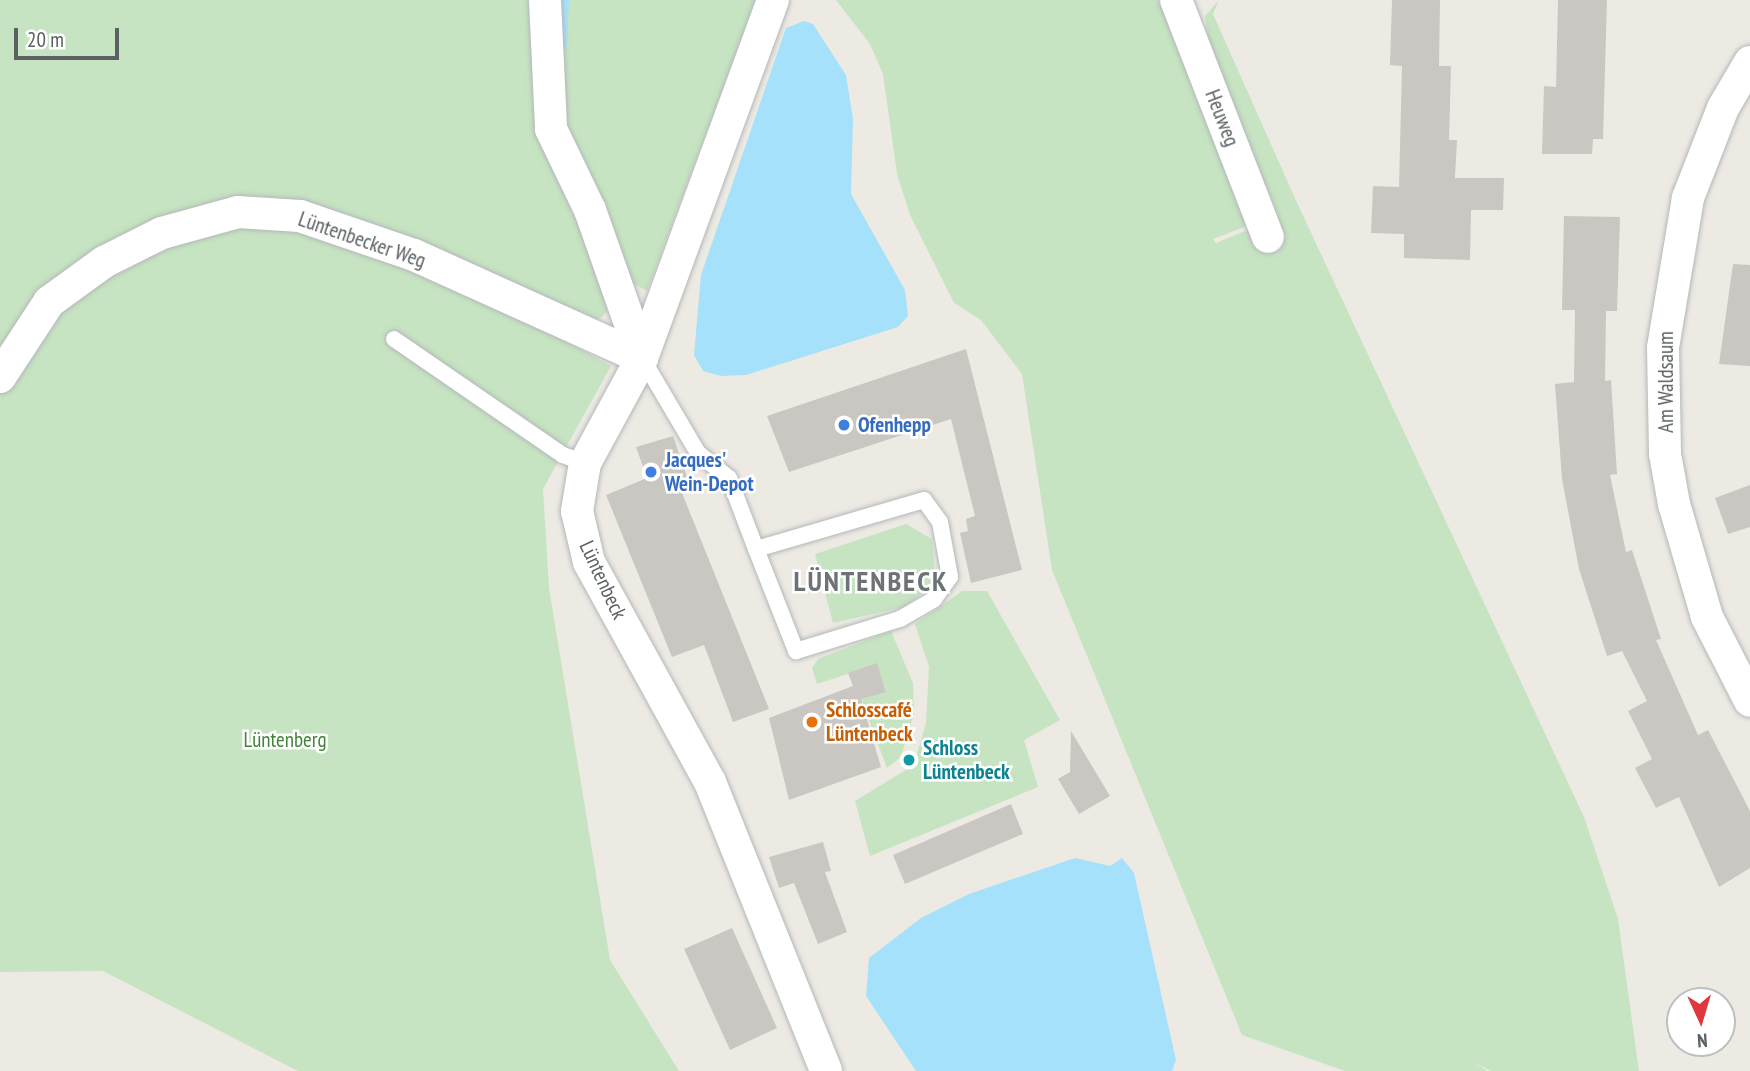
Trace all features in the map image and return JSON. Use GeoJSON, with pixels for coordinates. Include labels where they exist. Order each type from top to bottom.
{"type":"FeatureCollection","features":[{"type":"Feature","properties":{"kind":"street"},"geometry":{"type":"LineString","coordinates":[[545,0],[551,129],[590,210],[642,358]]}},
{"type":"Feature","properties":{"kind":"street","name":"Lüntenbeck"},"geometry":{"type":"LineString","coordinates":[[773,0],[642,358],[585,463],[577,511],[589,562],[710,782],[825,1071]]}},
{"type":"Feature","properties":{"kind":"street","name":"Heuweg"},"geometry":{"type":"LineString","coordinates":[[1176,0],[1268,237]]}},
{"type":"Feature","properties":{"kind":"street","name":"Am Waldsaum"},"geometry":{"type":"LineString","coordinates":[[1750,62],[1723,108],[1688,198],[1663,348],[1665,454],[1674,504],[1707,617],[1750,701]]}},
{"type":"Feature","properties":{"kind":"street","name":"Lüntenbecker Weg"},"geometry":{"type":"LineString","coordinates":[[0,377],[49,302],[104,262],[162,233],[238,212],[300,216],[414,255],[642,358]]}},
{"type":"Feature","properties":{"kind":"lane"},"geometry":{"type":"LineString","coordinates":[[394,339],[562,455],[585,463]]}},
{"type":"Feature","properties":{"kind":"lane"},"geometry":{"type":"LineString","coordinates":[[642,358],[698,453],[729,478],[756,549],[796,651],[900,619],[934,599],[950,577],[940,522],[924,500],[756,549]]}},
{"type":"Feature","properties":{"kind":"green space","name":"Lüntenberg"},"geometry":{"type":"Polygon","coordinates":[[[0,0],[531,0],[536,123],[573,214],[585,222],[610,307],[602,317],[556,336],[611,366],[543,489],[549,588],[610,960],[679,1071],[298,1071],[103,971],[0,972],[0,0]]]}},
{"type":"Feature","properties":{"kind":"green space"},"geometry":{"type":"Polygon","coordinates":[[[557,0],[756,0],[647,291],[632,283],[568,130],[555,72],[557,0]]]}},
{"type":"Feature","properties":{"kind":"green space"},"geometry":{"type":"Polygon","coordinates":[[[836,0],[1158,0],[1260,221],[1213,239],[1216,243],[1279,217],[1210,51],[1205,16],[1219,0],[1213,14],[1299,207],[1584,817],[1618,919],[1639,1071],[1491,1071],[1475,1063],[1487,1071],[1345,1071],[1242,1035],[1052,570],[1022,374],[981,320],[954,303],[910,215],[897,174],[883,74],[870,44],[836,0]]]}},
{"type":"Feature","properties":{"kind":"green space"},"geometry":{"type":"Polygon","coordinates":[[[906,524],[932,539],[936,583],[904,607],[833,623],[815,554],[906,524]]]}},
{"type":"Feature","properties":{"kind":"green space"},"geometry":{"type":"Polygon","coordinates":[[[962,591],[987,591],[1060,720],[1024,740],[1038,787],[870,856],[855,801],[914,765],[926,723],[929,667],[915,624],[962,591]]]}},
{"type":"Feature","properties":{"kind":"green space"},"geometry":{"type":"Polygon","coordinates":[[[891,631],[913,683],[914,714],[901,757],[887,768],[861,699],[886,691],[877,664],[817,684],[812,668],[818,659],[891,631]]]}},
{"type":"Feature","properties":{"kind":"water"},"geometry":{"type":"Polygon","coordinates":[[[804,21],[813,24],[846,75],[853,119],[851,194],[905,290],[908,316],[898,327],[746,375],[721,376],[703,371],[694,355],[701,275],[786,28],[804,21]]]}},
{"type":"Feature","properties":{"kind":"water"},"geometry":{"type":"Polygon","coordinates":[[[1075,858],[1110,866],[1122,858],[1134,873],[1176,1060],[1172,1071],[916,1071],[866,996],[869,958],[921,918],[969,894],[1075,858]]]}},
{"type":"Feature","properties":{"kind":"building"},"geometry":{"type":"Polygon","coordinates":[[[1392,0],[1440,0],[1439,66],[1451,66],[1449,140],[1457,140],[1455,178],[1504,178],[1503,210],[1471,210],[1470,260],[1404,258],[1404,234],[1371,233],[1373,186],[1399,187],[1402,66],[1390,65],[1392,0]]]}},
{"type":"Feature","properties":{"kind":"building"},"geometry":{"type":"Polygon","coordinates":[[[1558,0],[1607,0],[1603,139],[1593,139],[1592,154],[1542,154],[1544,86],[1556,87],[1558,0]]]}},
{"type":"Feature","properties":{"kind":"building"},"geometry":{"type":"Polygon","coordinates":[[[1564,216],[1620,217],[1617,311],[1606,311],[1605,381],[1611,380],[1617,474],[1610,475],[1626,552],[1632,550],[1661,639],[1656,640],[1698,735],[1708,730],[1750,811],[1750,868],[1719,887],[1679,797],[1656,808],[1635,768],[1652,759],[1628,711],[1647,701],[1622,651],[1607,656],[1579,569],[1562,479],[1555,384],[1574,382],[1575,310],[1562,310],[1564,216]]]}},
{"type":"Feature","properties":{"kind":"building"},"geometry":{"type":"Polygon","coordinates":[[[1733,264],[1750,265],[1750,366],[1719,364],[1733,264]]]}},
{"type":"Feature","properties":{"kind":"building"},"geometry":{"type":"Polygon","coordinates":[[[966,349],[1022,570],[971,583],[960,533],[968,531],[966,519],[975,516],[951,419],[789,472],[767,416],[966,349]]]}},
{"type":"Feature","properties":{"kind":"building"},"geometry":{"type":"Polygon","coordinates":[[[673,436],[688,480],[678,483],[769,709],[733,722],[704,645],[672,657],[606,495],[647,478],[636,447],[673,436]]]}},
{"type":"Feature","properties":{"kind":"building"},"geometry":{"type":"Polygon","coordinates":[[[1750,485],[1750,527],[1728,534],[1715,498],[1750,485]]]}},
{"type":"Feature","properties":{"kind":"building"},"geometry":{"type":"Polygon","coordinates":[[[877,663],[886,692],[861,699],[881,767],[789,800],[769,718],[853,686],[848,673],[877,663]]]}},
{"type":"Feature","properties":{"kind":"building"},"geometry":{"type":"Polygon","coordinates":[[[1071,731],[1110,796],[1079,814],[1058,779],[1070,772],[1071,731]]]}},
{"type":"Feature","properties":{"kind":"building"},"geometry":{"type":"Polygon","coordinates":[[[1011,804],[1023,834],[905,884],[893,855],[1011,804]]]}},
{"type":"Feature","properties":{"kind":"building"},"geometry":{"type":"Polygon","coordinates":[[[823,842],[831,871],[825,872],[847,932],[818,944],[794,883],[779,888],[769,857],[823,842]]]}},
{"type":"Feature","properties":{"kind":"building"},"geometry":{"type":"Polygon","coordinates":[[[732,928],[777,1028],[730,1050],[684,949],[732,928]]]}},
{"type":"Feature","properties":{"kind":"waterway"},"geometry":{"type":"LineString","coordinates":[[562,44],[564,0]]}},
{"type":"Feature","properties":{"kind":"place","name":"Ofenhepp"},"geometry":{"type":"Point","coordinates":[844,425]}},
{"type":"Feature","properties":{"kind":"place","name":"Jacques' Wein-Depot"},"geometry":{"type":"Point","coordinates":[651,472]}},
{"type":"Feature","properties":{"kind":"place","name":"Schlosscafé Lüntenbeck"},"geometry":{"type":"Point","coordinates":[812,722]}},
{"type":"Feature","properties":{"kind":"place","name":"Schloss Lüntenbeck"},"geometry":{"type":"Point","coordinates":[909,760]}},
{"type":"Feature","properties":{"kind":"district","name":"LÜNTENBECK"},"geometry":{"type":"Point","coordinates":[871,581]}}]}
